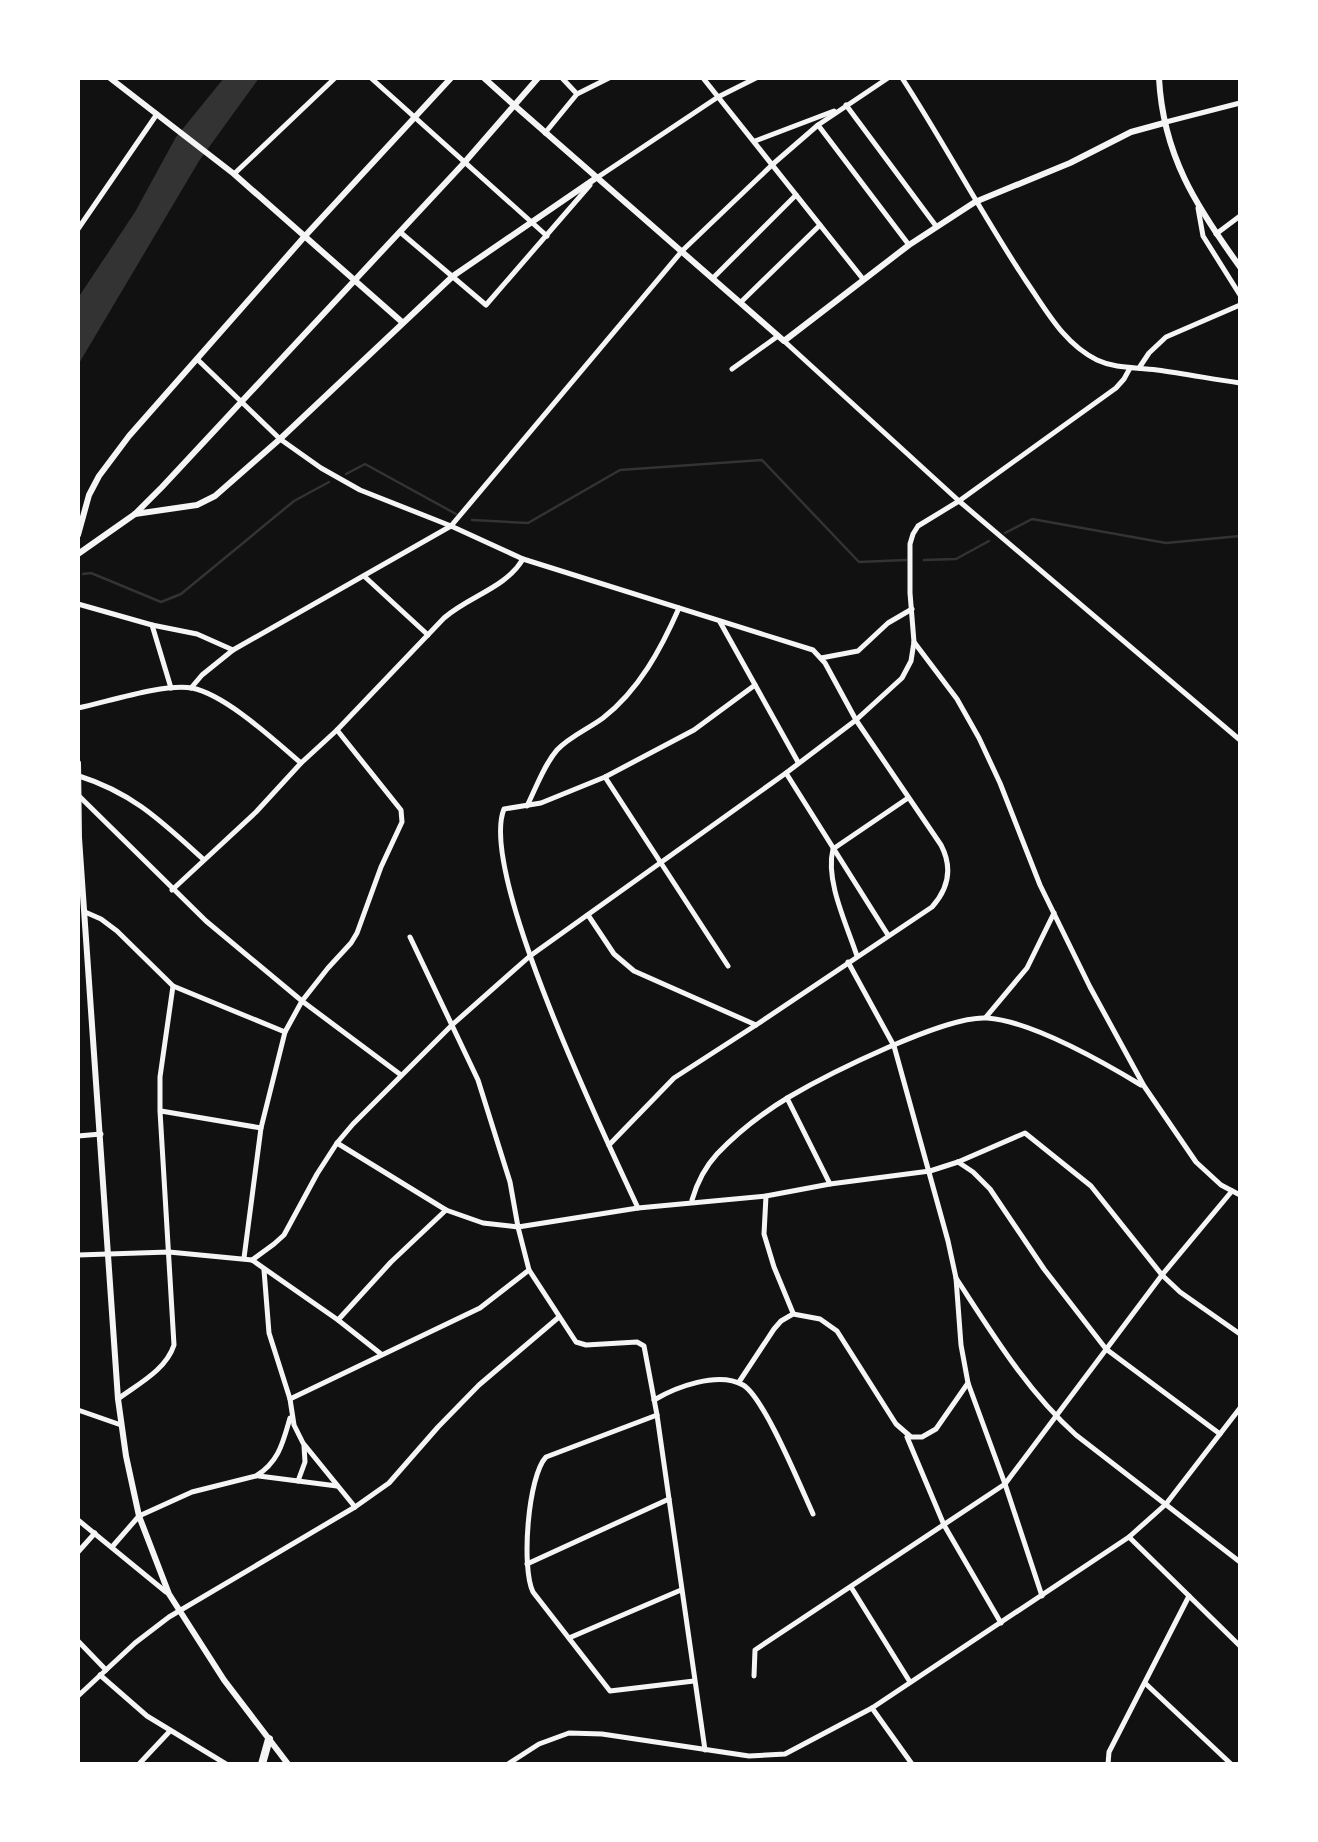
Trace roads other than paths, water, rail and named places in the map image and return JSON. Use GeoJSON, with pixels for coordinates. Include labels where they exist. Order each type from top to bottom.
{"type":"FeatureCollection","features":[{"type":"Feature","properties":{"kind":"main road"},"geometry":{"type":"LineString","coordinates":[[110,78],[234,174],[402,322]]}},
{"type":"Feature","properties":{"kind":"main road"},"geometry":{"type":"LineString","coordinates":[[78,535],[99,476],[128,436],[451,78]]}},
{"type":"Feature","properties":{"kind":"main road"},"geometry":{"type":"LineString","coordinates":[[484,78],[781,338],[975,202],[1056,169],[1131,132],[1164,122]]}},
{"type":"Feature","properties":{"kind":"main road"},"geometry":{"type":"LineString","coordinates":[[78,554],[135,514],[356,280],[538,78]]}},
{"type":"Feature","properties":{"kind":"main road"},"geometry":{"type":"LineString","coordinates":[[1159,78],[1164,122],[1178,168],[1216,234],[1240,266]]}},
{"type":"Feature","properties":{"kind":"main road"},"geometry":{"type":"LineString","coordinates":[[135,514],[206,502],[280,439],[453,276],[596,178]]}},
{"type":"Feature","properties":{"kind":"main road"},"geometry":{"type":"LineString","coordinates":[[78,764],[78,838],[118,1399],[139,1516],[169,1594],[224,1680],[288,1764]]}},
{"type":"Feature","properties":{"kind":"main road"},"geometry":{"type":"LineString","coordinates":[[262,1764],[270,1739]]}},
{"type":"Feature","properties":{"kind":"street"},"geometry":{"type":"LineString","coordinates":[[234,174],[335,78]]}},
{"type":"Feature","properties":{"kind":"street"},"geometry":{"type":"LineString","coordinates":[[371,78],[548,236]]}},
{"type":"Feature","properties":{"kind":"street"},"geometry":{"type":"LineString","coordinates":[[562,78],[577,94]]}},
{"type":"Feature","properties":{"kind":"street"},"geometry":{"type":"LineString","coordinates":[[545,133],[577,94],[609,78]]}},
{"type":"Feature","properties":{"kind":"street"},"geometry":{"type":"LineString","coordinates":[[704,78],[864,280]]}},
{"type":"Feature","properties":{"kind":"street"},"geometry":{"type":"LineString","coordinates":[[400,232],[486,305],[596,178],[718,97],[756,78]]}},
{"type":"Feature","properties":{"kind":"street"},"geometry":{"type":"LineString","coordinates":[[191,688],[233,650],[451,526],[682,251],[772,164],[818,126],[888,78]]}},
{"type":"Feature","properties":{"kind":"street"},"geometry":{"type":"LineString","coordinates":[[902,78],[975,202],[1068,338],[1092,358],[1118,368],[1240,383]]}},
{"type":"Feature","properties":{"kind":"street"},"geometry":{"type":"LineString","coordinates":[[1164,122],[1240,103]]}},
{"type":"Feature","properties":{"kind":"street"},"geometry":{"type":"LineString","coordinates":[[754,141],[844,107]]}},
{"type":"Feature","properties":{"kind":"street"},"geometry":{"type":"LineString","coordinates":[[844,107],[936,226]]}},
{"type":"Feature","properties":{"kind":"street"},"geometry":{"type":"LineString","coordinates":[[78,229],[156,114]]}},
{"type":"Feature","properties":{"kind":"street"},"geometry":{"type":"LineString","coordinates":[[818,126],[909,246]]}},
{"type":"Feature","properties":{"kind":"street"},"geometry":{"type":"LineString","coordinates":[[712,278],[796,195]]}},
{"type":"Feature","properties":{"kind":"street"},"geometry":{"type":"LineString","coordinates":[[1198,205],[1203,236],[1240,295]]}},
{"type":"Feature","properties":{"kind":"street"},"geometry":{"type":"LineString","coordinates":[[1216,234],[1240,216]]}},
{"type":"Feature","properties":{"kind":"street"},"geometry":{"type":"LineString","coordinates":[[741,302],[820,226]]}},
{"type":"Feature","properties":{"kind":"street"},"geometry":{"type":"LineString","coordinates":[[1139,368],[1166,336],[1240,306]]}},
{"type":"Feature","properties":{"kind":"street"},"geometry":{"type":"LineString","coordinates":[[732,369],[781,338],[959,501],[1240,740]]}},
{"type":"Feature","properties":{"kind":"street"},"geometry":{"type":"LineString","coordinates":[[197,359],[280,439],[360,490],[523,558],[805,647],[821,658],[856,720],[941,845],[947,857],[948,877],[942,895],[932,906],[674,1078],[609,1145]]}},
{"type":"Feature","properties":{"kind":"street"},"geometry":{"type":"LineString","coordinates":[[252,1260],[284,1234],[337,1143],[452,1024],[530,956],[856,720],[902,678],[911,661],[914,642],[910,544],[918,526],[1116,388],[1130,368]]}},
{"type":"Feature","properties":{"kind":"street"},"geometry":{"type":"LineString","coordinates":[[172,890],[256,812],[458,606],[501,582],[523,558]]}},
{"type":"Feature","properties":{"kind":"street"},"geometry":{"type":"LineString","coordinates":[[363,576],[428,635]]}},
{"type":"Feature","properties":{"kind":"street"},"geometry":{"type":"LineString","coordinates":[[78,604],[197,634],[233,650]]}},
{"type":"Feature","properties":{"kind":"street"},"geometry":{"type":"LineString","coordinates":[[526,806],[558,748],[603,718],[636,684],[665,640],[679,608]]}},
{"type":"Feature","properties":{"kind":"street"},"geometry":{"type":"LineString","coordinates":[[821,658],[858,651],[888,623],[912,609]]}},
{"type":"Feature","properties":{"kind":"street"},"geometry":{"type":"LineString","coordinates":[[720,622],[798,762]]}},
{"type":"Feature","properties":{"kind":"street"},"geometry":{"type":"LineString","coordinates":[[152,625],[171,688]]}},
{"type":"Feature","properties":{"kind":"street"},"geometry":{"type":"LineString","coordinates":[[914,642],[948,685],[974,728],[1054,914],[1144,1086],[1196,1162],[1240,1195]]}},
{"type":"Feature","properties":{"kind":"street"},"geometry":{"type":"LineString","coordinates":[[638,1208],[530,956],[500,839],[501,819],[504,809],[541,803],[605,777],[694,730],[755,684]]}},
{"type":"Feature","properties":{"kind":"street"},"geometry":{"type":"LineString","coordinates":[[78,708],[171,688],[191,688],[234,710],[301,763]]}},
{"type":"Feature","properties":{"kind":"street"},"geometry":{"type":"LineString","coordinates":[[244,1258],[262,1128],[286,1032],[302,1001],[352,943],[402,822],[401,810],[337,730]]}},
{"type":"Feature","properties":{"kind":"street"},"geometry":{"type":"LineString","coordinates":[[786,772],[888,935]]}},
{"type":"Feature","properties":{"kind":"street"},"geometry":{"type":"LineString","coordinates":[[78,775],[106,784],[140,804],[204,859]]}},
{"type":"Feature","properties":{"kind":"street"},"geometry":{"type":"LineString","coordinates":[[605,777],[728,966]]}},
{"type":"Feature","properties":{"kind":"street"},"geometry":{"type":"LineString","coordinates":[[79,796],[172,890],[235,946],[402,1076]]}},
{"type":"Feature","properties":{"kind":"street"},"geometry":{"type":"LineString","coordinates":[[857,956],[832,882],[832,849],[908,798]]}},
{"type":"Feature","properties":{"kind":"street"},"geometry":{"type":"LineString","coordinates":[[85,912],[117,931],[173,986],[286,1032]]}},
{"type":"Feature","properties":{"kind":"street"},"geometry":{"type":"LineString","coordinates":[[588,914],[614,954],[634,972],[756,1026]]}},
{"type":"Feature","properties":{"kind":"street"},"geometry":{"type":"LineString","coordinates":[[986,1018],[1027,968],[1054,914]]}},
{"type":"Feature","properties":{"kind":"street"},"geometry":{"type":"LineString","coordinates":[[410,937],[478,1080],[510,1182],[530,1270],[571,1338],[579,1344],[637,1342],[645,1349],[706,1750]]}},
{"type":"Feature","properties":{"kind":"street"},"geometry":{"type":"LineString","coordinates":[[848,962],[894,1046],[956,1278],[968,1383],[1042,1596]]}},
{"type":"Feature","properties":{"kind":"street"},"geometry":{"type":"LineString","coordinates":[[118,1399],[172,1352],[160,1077],[173,986]]}},
{"type":"Feature","properties":{"kind":"street"},"geometry":{"type":"LineString","coordinates":[[692,1202],[703,1172],[716,1156],[787,1098],[894,1046],[965,1020],[986,1018],[1019,1026],[1068,1045],[1144,1086]]}},
{"type":"Feature","properties":{"kind":"street"},"geometry":{"type":"LineString","coordinates":[[787,1098],[830,1184]]}},
{"type":"Feature","properties":{"kind":"street"},"geometry":{"type":"LineString","coordinates":[[160,1111],[262,1128]]}},
{"type":"Feature","properties":{"kind":"street"},"geometry":{"type":"LineString","coordinates":[[337,1143],[446,1210],[483,1223],[518,1227],[930,1171],[1025,1132],[1091,1186],[1162,1274],[1188,1299],[1240,1334]]}},
{"type":"Feature","properties":{"kind":"street"},"geometry":{"type":"LineString","coordinates":[[78,1136],[101,1134]]}},
{"type":"Feature","properties":{"kind":"street"},"geometry":{"type":"LineString","coordinates":[[958,1162],[990,1189],[1044,1270],[1106,1348],[1220,1434]]}},
{"type":"Feature","properties":{"kind":"street"},"geometry":{"type":"LineString","coordinates":[[754,1676],[756,1650],[1005,1484],[1162,1274],[1232,1191]]}},
{"type":"Feature","properties":{"kind":"street"},"geometry":{"type":"LineString","coordinates":[[766,1196],[764,1234],[794,1314]]}},
{"type":"Feature","properties":{"kind":"street"},"geometry":{"type":"LineString","coordinates":[[338,1320],[390,1262],[446,1210]]}},
{"type":"Feature","properties":{"kind":"street"},"geometry":{"type":"LineString","coordinates":[[78,1255],[169,1252],[252,1260],[382,1354]]}},
{"type":"Feature","properties":{"kind":"street"},"geometry":{"type":"LineString","coordinates":[[264,1268],[270,1333],[291,1415],[303,1443],[355,1507]]}},
{"type":"Feature","properties":{"kind":"street"},"geometry":{"type":"LineString","coordinates":[[290,1400],[480,1308],[530,1270]]}},
{"type":"Feature","properties":{"kind":"street"},"geometry":{"type":"LineString","coordinates":[[956,1278],[1012,1362],[1057,1418],[1240,1562]]}},
{"type":"Feature","properties":{"kind":"street"},"geometry":{"type":"LineString","coordinates":[[739,1382],[774,1329],[788,1316],[820,1319],[837,1331],[906,1434],[944,1524],[1001,1623]]}},
{"type":"Feature","properties":{"kind":"street"},"geometry":{"type":"LineString","coordinates":[[78,1696],[152,1629],[355,1507],[398,1476],[479,1385],[558,1318]]}},
{"type":"Feature","properties":{"kind":"street"},"geometry":{"type":"LineString","coordinates":[[654,1400],[695,1382],[739,1382],[755,1397],[813,1514]]}},
{"type":"Feature","properties":{"kind":"street"},"geometry":{"type":"LineString","coordinates":[[906,1434],[922,1437],[936,1429],[968,1383]]}},
{"type":"Feature","properties":{"kind":"street"},"geometry":{"type":"LineString","coordinates":[[508,1764],[539,1744],[569,1732],[749,1756],[785,1754],[813,1741],[872,1708],[1129,1537],[1166,1504],[1240,1408]]}},
{"type":"Feature","properties":{"kind":"street"},"geometry":{"type":"LineString","coordinates":[[78,1410],[121,1424]]}},
{"type":"Feature","properties":{"kind":"street"},"geometry":{"type":"LineString","coordinates":[[256,1476],[280,1452],[291,1415]]}},
{"type":"Feature","properties":{"kind":"street"},"geometry":{"type":"LineString","coordinates":[[657,1415],[542,1460],[531,1506],[529,1584],[610,1692],[694,1681]]}},
{"type":"Feature","properties":{"kind":"street"},"geometry":{"type":"LineString","coordinates":[[298,1481],[305,1462],[303,1443]]}},
{"type":"Feature","properties":{"kind":"street"},"geometry":{"type":"LineString","coordinates":[[112,1547],[139,1516],[212,1485],[256,1476],[337,1486]]}},
{"type":"Feature","properties":{"kind":"street"},"geometry":{"type":"LineString","coordinates":[[527,1564],[670,1499]]}},
{"type":"Feature","properties":{"kind":"street"},"geometry":{"type":"LineString","coordinates":[[78,1520],[169,1594]]}},
{"type":"Feature","properties":{"kind":"street"},"geometry":{"type":"LineString","coordinates":[[78,1552],[94,1533]]}},
{"type":"Feature","properties":{"kind":"street"},"geometry":{"type":"LineString","coordinates":[[1129,1537],[1240,1646]]}},
{"type":"Feature","properties":{"kind":"street"},"geometry":{"type":"LineString","coordinates":[[851,1586],[910,1682]]}},
{"type":"Feature","properties":{"kind":"street"},"geometry":{"type":"LineString","coordinates":[[568,1638],[681,1590]]}},
{"type":"Feature","properties":{"kind":"street"},"geometry":{"type":"LineString","coordinates":[[1108,1764],[1109,1752],[1189,1596]]}},
{"type":"Feature","properties":{"kind":"street"},"geometry":{"type":"LineString","coordinates":[[78,1641],[132,1705],[226,1764]]}},
{"type":"Feature","properties":{"kind":"street"},"geometry":{"type":"LineString","coordinates":[[1146,1684],[1231,1764]]}},
{"type":"Feature","properties":{"kind":"street"},"geometry":{"type":"LineString","coordinates":[[872,1708],[912,1764]]}},
{"type":"Feature","properties":{"kind":"street"},"geometry":{"type":"LineString","coordinates":[[139,1764],[170,1731]]}},
{"type":"Feature","properties":{"kind":"waterway"},"geometry":{"type":"LineString","coordinates":[[472,520],[528,523],[620,470],[762,460],[859,562],[906,560]]}},
{"type":"Feature","properties":{"kind":"waterway"},"geometry":{"type":"LineString","coordinates":[[346,474],[365,464],[456,514]]}},
{"type":"Feature","properties":{"kind":"waterway"},"geometry":{"type":"LineString","coordinates":[[83,574],[91,573],[161,602],[181,594],[294,501],[329,482]]}},
{"type":"Feature","properties":{"kind":"waterway"},"geometry":{"type":"LineString","coordinates":[[1005,533],[1032,519],[1166,543],[1240,536]]}},
{"type":"Feature","properties":{"kind":"waterway"},"geometry":{"type":"LineString","coordinates":[[924,560],[956,559],[989,541]]}}]}
